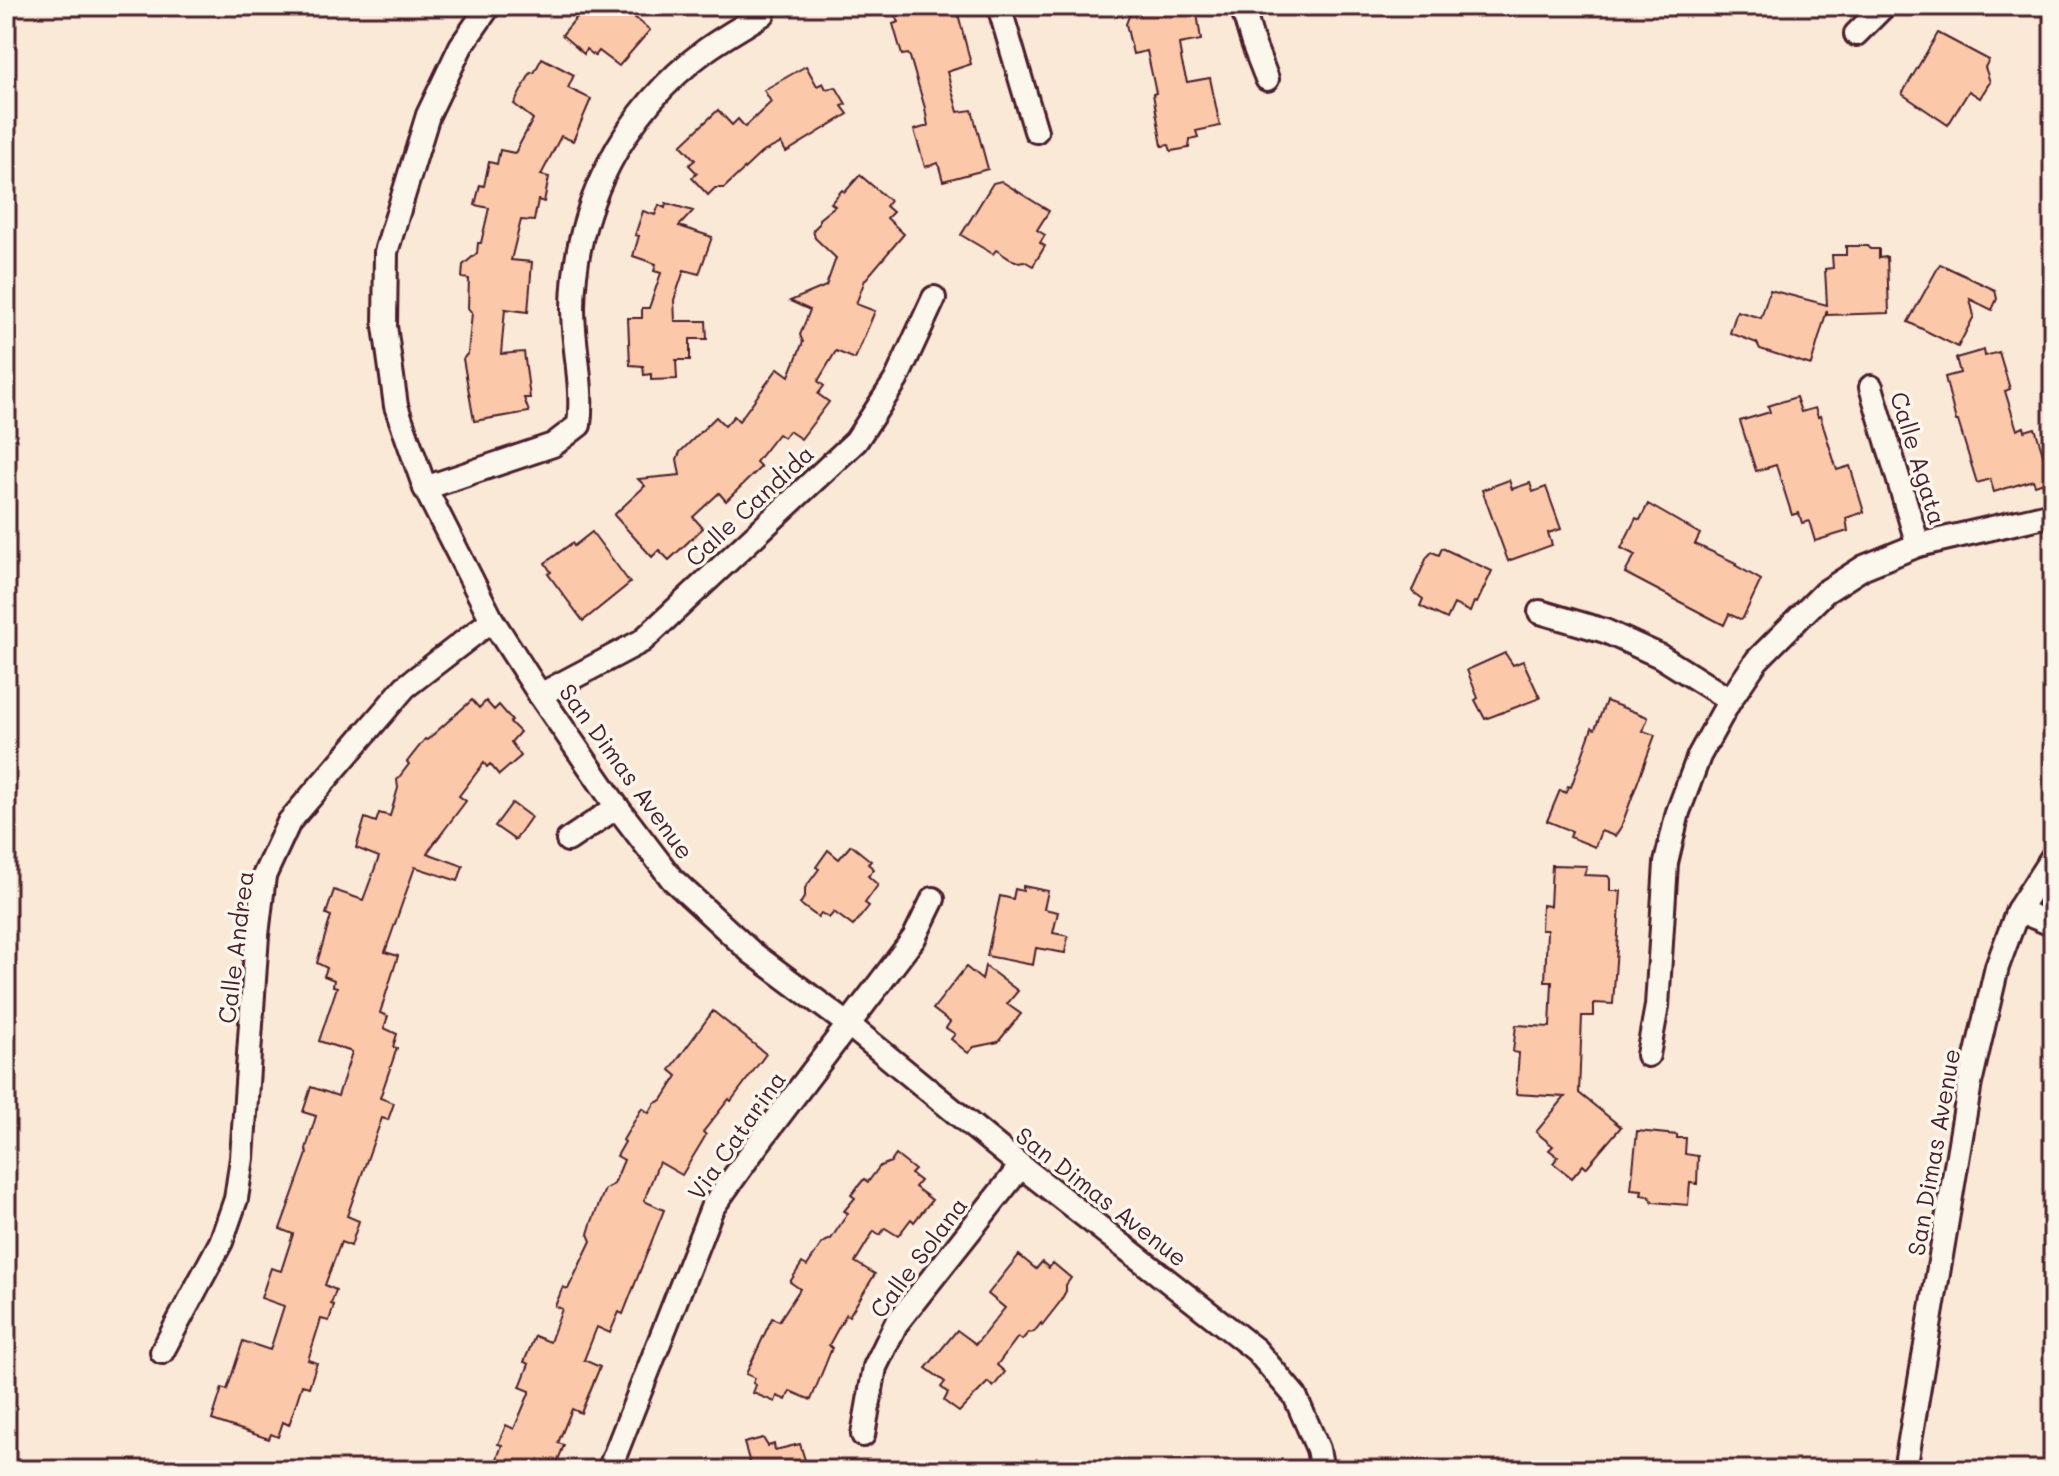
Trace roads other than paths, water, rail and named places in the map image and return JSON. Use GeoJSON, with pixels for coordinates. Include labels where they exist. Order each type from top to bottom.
{"type":"FeatureCollection","features":[{"type":"Feature","properties":{"kind":"street","name":"San Dimas Avenue"},"geometry":{"type":"LineString","coordinates":[[489,6],[461,46],[428,115],[386,252],[385,326],[396,406],[425,488],[492,620],[617,807],[672,879],[751,952],[849,1025],[1021,1166],[1256,1350],[1295,1396],[1318,1449],[1322,1470]]}},
{"type":"Feature","properties":{"kind":"street"},"geometry":{"type":"LineString","coordinates":[[999,6],[1036,131]]}},
{"type":"Feature","properties":{"kind":"street"},"geometry":{"type":"LineString","coordinates":[[1242,6],[1267,79]]}},
{"type":"Feature","properties":{"kind":"street"},"geometry":{"type":"LineString","coordinates":[[1856,34],[1884,6]]}},
{"type":"Feature","properties":{"kind":"street"},"geometry":{"type":"LineString","coordinates":[[425,488],[553,445],[579,425],[582,397],[573,309],[580,243],[597,186],[625,133],[663,88],[705,50],[763,14]]}},
{"type":"Feature","properties":{"kind":"street","name":"Calle Candida"},"geometry":{"type":"LineString","coordinates":[[540,695],[642,641],[856,441],[896,380],[934,298]]}},
{"type":"Feature","properties":{"kind":"street","name":"Calle Agata"},"geometry":{"type":"LineString","coordinates":[[1871,387],[1918,545]]}},
{"type":"Feature","properties":{"kind":"street"},"geometry":{"type":"LineString","coordinates":[[1648,1055],[1657,1006],[1666,863],[1675,825],[1699,756],[1730,700],[1757,660],[1825,592],[1864,567],[1918,545],[2053,514]]}},
{"type":"Feature","properties":{"kind":"street"},"geometry":{"type":"LineString","coordinates":[[1540,612],[1605,631],[1660,656],[1730,700]]}},
{"type":"Feature","properties":{"kind":"street","name":"Calle Andrea"},"geometry":{"type":"LineString","coordinates":[[162,1352],[221,1242],[236,1199],[242,1158],[264,876],[289,822],[405,687],[492,620]]}},
{"type":"Feature","properties":{"kind":"street"},"geometry":{"type":"LineString","coordinates":[[568,840],[617,807]]}},
{"type":"Feature","properties":{"kind":"street","name":"San Dimas Avenue"},"geometry":{"type":"LineString","coordinates":[[1905,1470],[1970,1083],[1997,967],[2018,910],[2053,856]]}},
{"type":"Feature","properties":{"kind":"street","name":"Via Catarina"},"geometry":{"type":"LineString","coordinates":[[609,1470],[712,1208],[914,938],[933,899]]}},
{"type":"Feature","properties":{"kind":"street"},"geometry":{"type":"LineString","coordinates":[[2018,910],[2053,925]]}},
{"type":"Feature","properties":{"kind":"street","name":"Calle Solana"},"geometry":{"type":"LineString","coordinates":[[863,1435],[875,1367],[896,1324],[1021,1166]]}}]}
